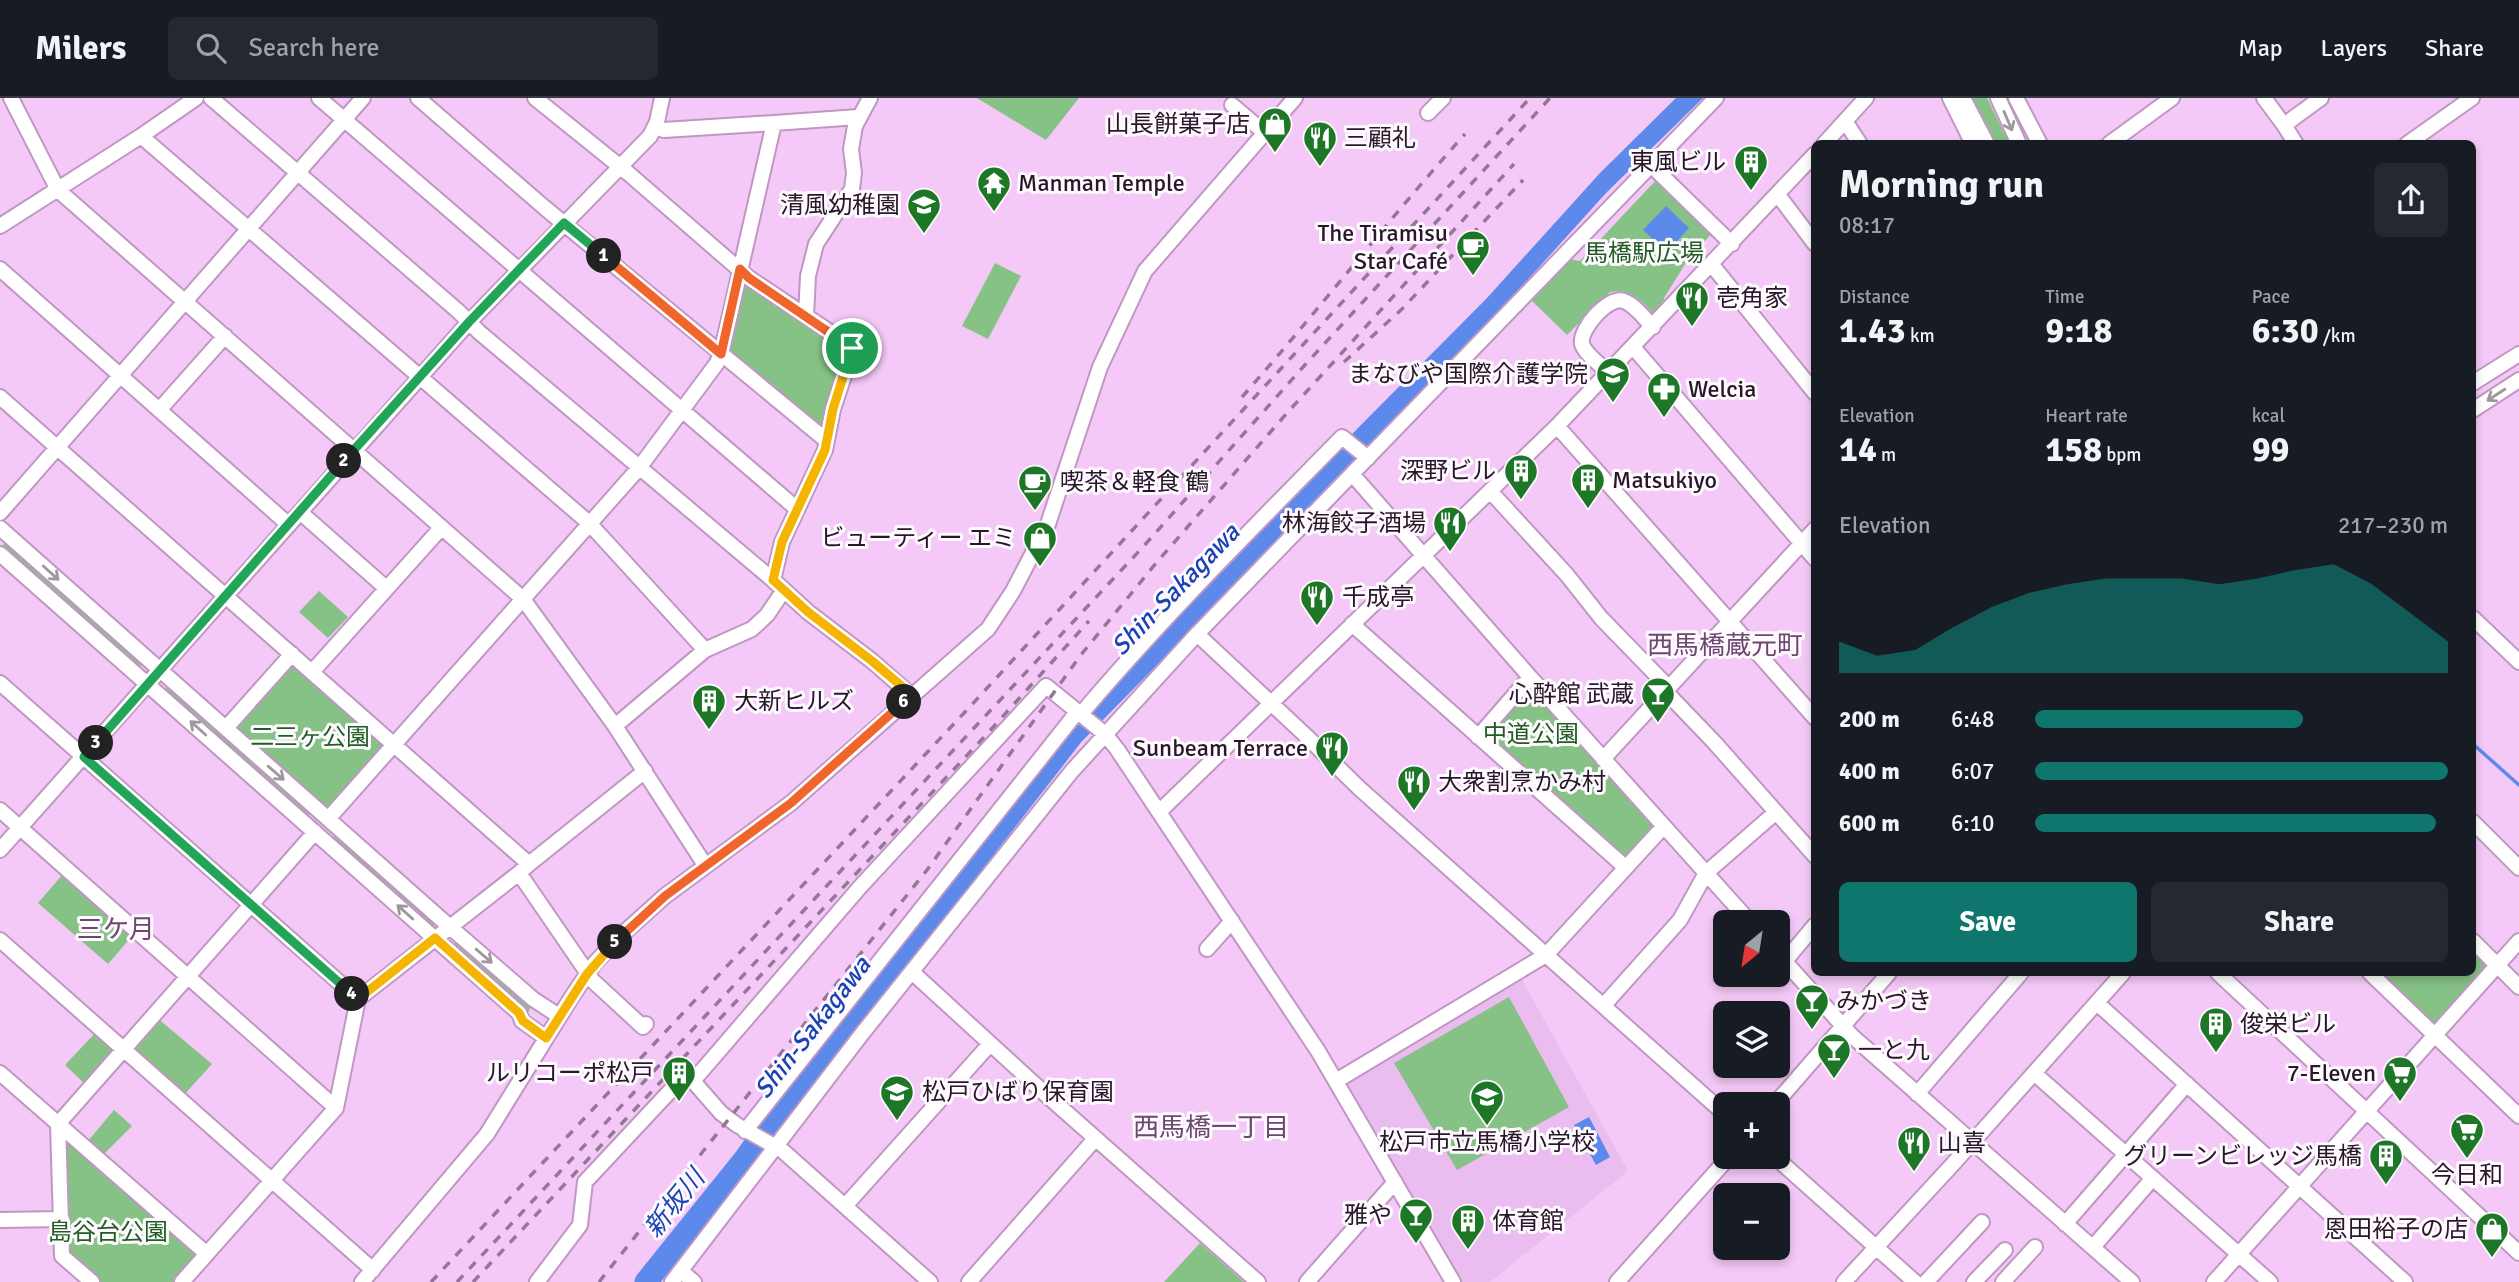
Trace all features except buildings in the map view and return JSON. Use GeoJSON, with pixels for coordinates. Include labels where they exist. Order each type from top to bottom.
{"type":"FeatureCollection","features":[{"type":"Feature","properties":{"kind":"street"},"geometry":{"type":"LineString","coordinates":[[11,98],[58,190],[523,599],[615,726],[705,865]]}},
{"type":"Feature","properties":{"kind":"street"},"geometry":{"type":"LineString","coordinates":[[0,226],[196,98]]}},
{"type":"Feature","properties":{"kind":"street"},"geometry":{"type":"LineString","coordinates":[[211,98],[808,612],[912,695]]}},
{"type":"Feature","properties":{"kind":"street"},"geometry":{"type":"LineString","coordinates":[[319,98],[797,509]]}},
{"type":"Feature","properties":{"kind":"street"},"geometry":{"type":"LineString","coordinates":[[0,513],[187,303],[363,98]]}},
{"type":"Feature","properties":{"kind":"street"},"geometry":{"type":"LineString","coordinates":[[418,98],[827,441]]}},
{"type":"Feature","properties":{"kind":"street"},"geometry":{"type":"LineString","coordinates":[[534,98],[620,166],[749,278],[852,348],[833,409],[825,450],[782,542],[773,580]]}},
{"type":"Feature","properties":{"kind":"street"},"geometry":{"type":"LineString","coordinates":[[0,850],[469,322],[650,136],[662,98]]}},
{"type":"Feature","properties":{"kind":"street"},"geometry":{"type":"LineString","coordinates":[[806,316],[808,276],[816,244],[852,189],[854,173],[851,149],[858,117],[870,98]]}},
{"type":"Feature","properties":{"kind":"street"},"geometry":{"type":"LineString","coordinates":[[362,1282],[487,1134],[587,974],[636,921],[705,865],[791,803],[988,629],[1003,609],[1048,524],[1100,368],[1136,287],[1155,258],[1295,98]]}},
{"type":"Feature","properties":{"kind":"street"},"geometry":{"type":"LineString","coordinates":[[1428,113],[1443,98]]}},
{"type":"Feature","properties":{"kind":"street"},"geometry":{"type":"LineString","coordinates":[[694,1282],[676,1276],[1043,805],[1103,732],[1716,98]]}},
{"type":"Feature","properties":{"kind":"street"},"geometry":{"type":"LineString","coordinates":[[1828,140],[1866,98]]}},
{"type":"Feature","properties":{"kind":"street"},"geometry":{"type":"LineString","coordinates":[[1950,98],[1971,140]]}},
{"type":"Feature","properties":{"kind":"street"},"geometry":{"type":"LineString","coordinates":[[1963,98],[1985,140]]}},
{"type":"Feature","properties":{"kind":"street"},"geometry":{"type":"LineString","coordinates":[[1998,98],[2018,140]]}},
{"type":"Feature","properties":{"kind":"street"},"geometry":{"type":"LineString","coordinates":[[2016,98],[2038,140]]}},
{"type":"Feature","properties":{"kind":"street"},"geometry":{"type":"LineString","coordinates":[[2264,98],[2293,140]]}},
{"type":"Feature","properties":{"kind":"street"},"geometry":{"type":"LineString","coordinates":[[2284,125],[2322,98]]}},
{"type":"Feature","properties":{"kind":"street"},"geometry":{"type":"LineString","coordinates":[[2413,140],[2472,98]]}},
{"type":"Feature","properties":{"kind":"street"},"geometry":{"type":"LineString","coordinates":[[2118,140],[2169,99]]}},
{"type":"Feature","properties":{"kind":"street"},"geometry":{"type":"LineString","coordinates":[[1232,105],[1265,133]]}},
{"type":"Feature","properties":{"kind":"street"},"geometry":{"type":"LineString","coordinates":[[655,127],[664,130],[858,117]]}},
{"type":"Feature","properties":{"kind":"street"},"geometry":{"type":"LineString","coordinates":[[1845,121],[1857,140]]}},
{"type":"Feature","properties":{"kind":"street"},"geometry":{"type":"LineString","coordinates":[[328,819],[639,468],[721,354],[774,123]]}},
{"type":"Feature","properties":{"kind":"street"},"geometry":{"type":"LineString","coordinates":[[141,136],[589,523],[705,650]]}},
{"type":"Feature","properties":{"kind":"street"},"geometry":{"type":"LineString","coordinates":[[1159,812],[1558,426],[1811,158]]}},
{"type":"Feature","properties":{"kind":"street"},"geometry":{"type":"LineString","coordinates":[[1651,165],[1732,244]]}},
{"type":"Feature","properties":{"kind":"street"},"geometry":{"type":"LineString","coordinates":[[1778,195],[1811,239]]}},
{"type":"Feature","properties":{"kind":"street"},"geometry":{"type":"LineString","coordinates":[[1713,265],[1811,388]]}},
{"type":"Feature","properties":{"kind":"street"},"geometry":{"type":"LineString","coordinates":[[0,269],[289,525]]}},
{"type":"Feature","properties":{"kind":"street"},"geometry":{"type":"LineString","coordinates":[[1608,373],[1584,349],[1581,342],[1586,328],[1609,302],[1616,300],[1628,303],[1653,327]]}},
{"type":"Feature","properties":{"kind":"street"},"geometry":{"type":"LineString","coordinates":[[160,409],[225,336]]}},
{"type":"Feature","properties":{"kind":"street"},"geometry":{"type":"LineString","coordinates":[[1633,347],[1811,554]]}},
{"type":"Feature","properties":{"kind":"street"},"geometry":{"type":"LineString","coordinates":[[2476,381],[2519,354]]}},
{"type":"Feature","properties":{"kind":"street"},"geometry":{"type":"LineString","coordinates":[[2476,408],[2519,380]]}},
{"type":"Feature","properties":{"kind":"street"},"geometry":{"type":"LineString","coordinates":[[0,397],[312,672],[524,869],[587,974],[643,1027],[646,1024]]}},
{"type":"Feature","properties":{"kind":"street"},"geometry":{"type":"LineString","coordinates":[[1558,426],[1811,713]]}},
{"type":"Feature","properties":{"kind":"street"},"geometry":{"type":"LineString","coordinates":[[746,1130],[1079,713],[1126,660],[1342,437],[1368,458]]}},
{"type":"Feature","properties":{"kind":"street"},"geometry":{"type":"LineString","coordinates":[[1352,474],[1739,910]]}},
{"type":"Feature","properties":{"kind":"street"},"geometry":{"type":"LineString","coordinates":[[1490,491],[1811,852]]}},
{"type":"Feature","properties":{"kind":"street"},"geometry":{"type":"LineString","coordinates":[[300,512],[387,588]]}},
{"type":"Feature","properties":{"kind":"street"},"geometry":{"type":"LineString","coordinates":[[312,672],[441,528]]}},
{"type":"Feature","properties":{"kind":"street"},"geometry":{"type":"LineString","coordinates":[[1,530],[450,927],[533,999],[559,1016]]}},
{"type":"Feature","properties":{"kind":"street"},"geometry":{"type":"LineString","coordinates":[[1603,759],[1811,533]]}},
{"type":"Feature","properties":{"kind":"street"},"geometry":{"type":"LineString","coordinates":[[0,554],[519,1013],[523,1021],[546,1038]]}},
{"type":"Feature","properties":{"kind":"street"},"geometry":{"type":"LineString","coordinates":[[615,726],[705,650],[752,629],[767,615],[784,590]]}},
{"type":"Feature","properties":{"kind":"street"},"geometry":{"type":"LineString","coordinates":[[2476,621],[2519,662]]}},
{"type":"Feature","properties":{"kind":"street"},"geometry":{"type":"LineString","coordinates":[[1352,624],[1625,867]]}},
{"type":"Feature","properties":{"kind":"street"},"geometry":{"type":"LineString","coordinates":[[1197,634],[1359,788],[1713,1103]]}},
{"type":"Feature","properties":{"kind":"street"},"geometry":{"type":"LineString","coordinates":[[226,728],[292,654]]}},
{"type":"Feature","properties":{"kind":"street"},"geometry":{"type":"LineString","coordinates":[[1478,737],[1530,677]]}},
{"type":"Feature","properties":{"kind":"street"},"geometry":{"type":"LineString","coordinates":[[0,683],[358,999]]}},
{"type":"Feature","properties":{"kind":"street"},"geometry":{"type":"LineString","coordinates":[[694,1081],[860,887],[1046,686],[1103,732],[1159,812],[1336,1081],[1453,1282]]}},
{"type":"Feature","properties":{"kind":"street"},"geometry":{"type":"LineString","coordinates":[[182,1282],[336,1108],[358,999],[645,771]]}},
{"type":"Feature","properties":{"kind":"street"},"geometry":{"type":"LineString","coordinates":[[0,810],[336,1108]]}},
{"type":"Feature","properties":{"kind":"street"},"geometry":{"type":"LineString","coordinates":[[1604,1005],[1679,920],[1706,873],[1775,813]]}},
{"type":"Feature","properties":{"kind":"street"},"geometry":{"type":"LineString","coordinates":[[2476,825],[2519,868]]}},
{"type":"Feature","properties":{"kind":"street"},"geometry":{"type":"LineString","coordinates":[[1336,1081],[1546,955],[1664,826]]}},
{"type":"Feature","properties":{"kind":"street"},"geometry":{"type":"LineString","coordinates":[[92,1282],[62,1256],[58,1124],[315,832]]}},
{"type":"Feature","properties":{"kind":"street"},"geometry":{"type":"LineString","coordinates":[[1207,949],[1232,921]]}},
{"type":"Feature","properties":{"kind":"street"},"geometry":{"type":"LineString","coordinates":[[1790,949],[1811,929]]}},
{"type":"Feature","properties":{"kind":"street"},"geometry":{"type":"LineString","coordinates":[[0,940],[373,1270]]}},
{"type":"Feature","properties":{"kind":"street"},"geometry":{"type":"LineString","coordinates":[[2214,1282],[2519,941]]}},
{"type":"Feature","properties":{"kind":"street"},"geometry":{"type":"LineString","coordinates":[[2476,944],[2519,987]]}},
{"type":"Feature","properties":{"kind":"street"},"geometry":{"type":"LineString","coordinates":[[1790,967],[1843,1027],[2132,1282]]}},
{"type":"Feature","properties":{"kind":"street"},"geometry":{"type":"LineString","coordinates":[[912,972],[1258,1282]]}},
{"type":"Feature","properties":{"kind":"street"},"geometry":{"type":"LineString","coordinates":[[1786,1092],[1886,976]]}},
{"type":"Feature","properties":{"kind":"street"},"geometry":{"type":"LineString","coordinates":[[1917,1094],[2018,976]]}},
{"type":"Feature","properties":{"kind":"street"},"geometry":{"type":"LineString","coordinates":[[1844,1282],[2120,976]]}},
{"type":"Feature","properties":{"kind":"street"},"geometry":{"type":"LineString","coordinates":[[2221,976],[2519,1253]]}},
{"type":"Feature","properties":{"kind":"street"},"geometry":{"type":"LineString","coordinates":[[2373,976],[2519,1116]]}},
{"type":"Feature","properties":{"kind":"street"},"geometry":{"type":"LineString","coordinates":[[2097,1003],[2405,1282]]}},
{"type":"Feature","properties":{"kind":"street"},"geometry":{"type":"LineString","coordinates":[[845,1206],[990,1044]]}},
{"type":"Feature","properties":{"kind":"street"},"geometry":{"type":"LineString","coordinates":[[0,1073],[207,1254]]}},
{"type":"Feature","properties":{"kind":"street"},"geometry":{"type":"LineString","coordinates":[[537,1282],[580,1226],[585,1182],[686,1073],[721,1112],[783,1152],[930,1282]]}},
{"type":"Feature","properties":{"kind":"street"},"geometry":{"type":"LineString","coordinates":[[2034,1073],[2270,1282]]}},
{"type":"Feature","properties":{"kind":"street"},"geometry":{"type":"LineString","coordinates":[[2065,1224],[2187,1084]]}},
{"type":"Feature","properties":{"kind":"street"},"geometry":{"type":"LineString","coordinates":[[969,1282],[1096,1139]]}},
{"type":"Feature","properties":{"kind":"street"},"geometry":{"type":"LineString","coordinates":[[1617,1282],[1718,1169]]}},
{"type":"Feature","properties":{"kind":"street"},"geometry":{"type":"LineString","coordinates":[[1788,1169],[1915,1282]]}},
{"type":"Feature","properties":{"kind":"street"},"geometry":{"type":"LineString","coordinates":[[2093,1247],[2153,1178]]}},
{"type":"Feature","properties":{"kind":"street"},"geometry":{"type":"LineString","coordinates":[[1307,1282],[1395,1182]]}},
{"type":"Feature","properties":{"kind":"street"},"geometry":{"type":"LineString","coordinates":[[0,1220],[62,1219]]}},
{"type":"Feature","properties":{"kind":"street"},"geometry":{"type":"LineString","coordinates":[[1926,1282],[1982,1222]]}},
{"type":"Feature","properties":{"kind":"street"},"geometry":{"type":"LineString","coordinates":[[2003,1282],[2035,1247]]}},
{"type":"Feature","properties":{"kind":"street"},"geometry":{"type":"LineString","coordinates":[[1975,1282],[2005,1250]]}},
{"type":"Feature","properties":{"kind":"shaded area","name":"松戸市立馬橋小学校"},"geometry":{"type":"Polygon","coordinates":[[[1521,978],[1628,1171],[1490,1282],[1462,1282],[1344,1082],[1521,978]]]}},
{"type":"Feature","properties":{"kind":"green space"},"geometry":{"type":"Polygon","coordinates":[[[977,98],[1079,98],[1046,140],[977,98]]]}},
{"type":"Feature","properties":{"kind":"green space"},"geometry":{"type":"Polygon","coordinates":[[[1971,98],[1987,98],[2008,140],[1992,140],[1971,98]]]}},
{"type":"Feature","properties":{"kind":"green space","name":"馬橋駅広場"},"geometry":{"type":"Polygon","coordinates":[[[1659,177],[1712,233],[1687,261],[1664,298],[1664,305],[1655,315],[1630,294],[1610,292],[1567,335],[1529,298],[1568,259],[1580,261],[1659,177]]]}},
{"type":"Feature","properties":{"kind":"green space"},"geometry":{"type":"Polygon","coordinates":[[[995,263],[1021,276],[988,339],[962,326],[995,263]]]}},
{"type":"Feature","properties":{"kind":"green space"},"geometry":{"type":"Polygon","coordinates":[[[750,283],[848,352],[826,427],[821,429],[729,353],[742,286],[750,283]]]}},
{"type":"Feature","properties":{"kind":"green space"},"geometry":{"type":"Polygon","coordinates":[[[5,542],[10,542],[143,661],[139,668],[2,551],[5,542]]]}},
{"type":"Feature","properties":{"kind":"green space"},"geometry":{"type":"Polygon","coordinates":[[[319,591],[348,617],[328,638],[299,612],[319,591]]]}},
{"type":"Feature","properties":{"kind":"green space","name":"二三ヶ公園"},"geometry":{"type":"Polygon","coordinates":[[[292,662],[385,746],[326,811],[235,727],[292,662]]]}},
{"type":"Feature","properties":{"kind":"green space"},"geometry":{"type":"Polygon","coordinates":[[[168,685],[311,812],[309,815],[306,816],[165,691],[168,685]]]}},
{"type":"Feature","properties":{"kind":"green space","name":"中道公園"},"geometry":{"type":"Polygon","coordinates":[[[1526,690],[1536,690],[1653,823],[1646,839],[1632,853],[1622,857],[1490,740],[1490,730],[1526,690]]]}},
{"type":"Feature","properties":{"kind":"green space"},"geometry":{"type":"Polygon","coordinates":[[[339,835],[437,922],[435,925],[428,927],[334,841],[334,837],[339,835]]]}},
{"type":"Feature","properties":{"kind":"green space"},"geometry":{"type":"Polygon","coordinates":[[[63,874],[133,935],[108,964],[38,903],[63,874]]]}},
{"type":"Feature","properties":{"kind":"green space"},"geometry":{"type":"Polygon","coordinates":[[[457,940],[532,1005],[526,1016],[453,946],[457,940]]]}},
{"type":"Feature","properties":{"kind":"green space"},"geometry":{"type":"Polygon","coordinates":[[[2476,949],[2486,959],[2486,971],[2439,1024],[2431,1025],[2380,976],[2476,976],[2476,949]]]}},
{"type":"Feature","properties":{"kind":"green space"},"geometry":{"type":"Polygon","coordinates":[[[1509,997],[1569,1107],[1457,1170],[1394,1063],[1509,997]]]}},
{"type":"Feature","properties":{"kind":"green space"},"geometry":{"type":"Polygon","coordinates":[[[156,1017],[212,1064],[183,1096],[128,1048],[156,1017]]]}},
{"type":"Feature","properties":{"kind":"green space"},"geometry":{"type":"Polygon","coordinates":[[[97,1031],[118,1050],[85,1084],[65,1065],[97,1031]]]}},
{"type":"Feature","properties":{"kind":"green space"},"geometry":{"type":"Polygon","coordinates":[[[114,1110],[132,1126],[104,1154],[88,1141],[114,1110]]]}},
{"type":"Feature","properties":{"kind":"green space","name":"島谷台公園"},"geometry":{"type":"Polygon","coordinates":[[[63,1132],[198,1258],[176,1282],[101,1282],[67,1251],[63,1132]]]}},
{"type":"Feature","properties":{"kind":"green space"},"geometry":{"type":"Polygon","coordinates":[[[1200,1243],[1244,1282],[1164,1282],[1200,1243]]]}},
{"type":"Feature","properties":{"kind":"water"},"geometry":{"type":"Polygon","coordinates":[[[1676,98],[1703,98],[1606,193],[1495,316],[1248,569],[1237,556],[1358,428],[1487,298],[1600,173],[1676,98]]]}},
{"type":"Feature","properties":{"kind":"water"},"geometry":{"type":"Polygon","coordinates":[[[1666,206],[1689,228],[1667,252],[1643,230],[1666,206]]]}},
{"type":"Feature","properties":{"kind":"water"},"geometry":{"type":"Polygon","coordinates":[[[1589,1117],[1610,1157],[1596,1165],[1574,1125],[1589,1117]]]}},
{"type":"Feature","properties":{"kind":"waterway","name":"Shin-Sakagawa"},"geometry":{"type":"LineString","coordinates":[[646,1282],[745,1159],[1073,734],[1263,541]]}},
{"type":"Feature","properties":{"kind":"waterway"},"geometry":{"type":"LineString","coordinates":[[2476,747],[2519,785]]}},
{"type":"Feature","properties":{"kind":"railway"},"geometry":{"type":"LineString","coordinates":[[431,1282],[965,712],[1530,98]]}},
{"type":"Feature","properties":{"kind":"railway"},"geometry":{"type":"LineString","coordinates":[[457,1282],[1142,548],[1304,366],[1550,98]]}},
{"type":"Feature","properties":{"kind":"railway"},"geometry":{"type":"LineString","coordinates":[[1242,397],[1465,134]]}},
{"type":"Feature","properties":{"kind":"railway"},"geometry":{"type":"LineString","coordinates":[[599,1282],[927,870],[1080,656],[1157,562],[1287,413],[1514,164]]}},
{"type":"Feature","properties":{"kind":"railway"},"geometry":{"type":"LineString","coordinates":[[1344,362],[1402,309],[1523,180]]}},
{"type":"Feature","properties":{"kind":"railway"},"geometry":{"type":"LineString","coordinates":[[473,1282],[986,735],[1089,621]]}},
{"type":"Feature","properties":{"kind":"place","name":"山長餅菓子店"},"geometry":{"type":"Point","coordinates":[1275,154]}},
{"type":"Feature","properties":{"kind":"place","name":"三顧礼"},"geometry":{"type":"Point","coordinates":[1320,168]}},
{"type":"Feature","properties":{"kind":"place","name":"東風ビル"},"geometry":{"type":"Point","coordinates":[1751,192]}},
{"type":"Feature","properties":{"kind":"place","name":"Manman Temple"},"geometry":{"type":"Point","coordinates":[994,213]}},
{"type":"Feature","properties":{"kind":"place","name":"清風幼稚園"},"geometry":{"type":"Point","coordinates":[924,235]}},
{"type":"Feature","properties":{"kind":"place","name":"The Tiramisu Star Café"},"geometry":{"type":"Point","coordinates":[1473,277]}},
{"type":"Feature","properties":{"kind":"place","name":"壱角家"},"geometry":{"type":"Point","coordinates":[1692,328]}},
{"type":"Feature","properties":{"kind":"place","name":"まなびや国際介護学院"},"geometry":{"type":"Point","coordinates":[1613,404]}},
{"type":"Feature","properties":{"kind":"place","name":"Welcia"},"geometry":{"type":"Point","coordinates":[1664,419]}},
{"type":"Feature","properties":{"kind":"place","name":"深野ビル"},"geometry":{"type":"Point","coordinates":[1521,501]}},
{"type":"Feature","properties":{"kind":"place","name":"Matsukiyo"},"geometry":{"type":"Point","coordinates":[1588,510]}},
{"type":"Feature","properties":{"kind":"place","name":"喫茶＆軽食 鶴"},"geometry":{"type":"Point","coordinates":[1035,512]}},
{"type":"Feature","properties":{"kind":"place","name":"林海餃子酒場"},"geometry":{"type":"Point","coordinates":[1450,553]}},
{"type":"Feature","properties":{"kind":"place","name":"ビューティー エミ"},"geometry":{"type":"Point","coordinates":[1040,568]}},
{"type":"Feature","properties":{"kind":"place","name":"千成亭"},"geometry":{"type":"Point","coordinates":[1317,627]}},
{"type":"Feature","properties":{"kind":"place","name":"心酔館 武蔵"},"geometry":{"type":"Point","coordinates":[1658,724]}},
{"type":"Feature","properties":{"kind":"place","name":"大新ヒルズ"},"geometry":{"type":"Point","coordinates":[709,731]}},
{"type":"Feature","properties":{"kind":"place","name":"Sunbeam Terrace"},"geometry":{"type":"Point","coordinates":[1332,778]}},
{"type":"Feature","properties":{"kind":"place","name":"大衆割烹かみ村"},"geometry":{"type":"Point","coordinates":[1414,812]}},
{"type":"Feature","properties":{"kind":"place","name":"みかづき"},"geometry":{"type":"Point","coordinates":[1812,1031]}},
{"type":"Feature","properties":{"kind":"place","name":"俊栄ビル"},"geometry":{"type":"Point","coordinates":[2216,1054]}},
{"type":"Feature","properties":{"kind":"place","name":"一と九"},"geometry":{"type":"Point","coordinates":[1834,1080]}},
{"type":"Feature","properties":{"kind":"place","name":"ルリコーポ松戸"},"geometry":{"type":"Point","coordinates":[679,1103]}},
{"type":"Feature","properties":{"kind":"place","name":"7-Eleven"},"geometry":{"type":"Point","coordinates":[2400,1103]}},
{"type":"Feature","properties":{"kind":"place","name":"松戸ひばり保育園"},"geometry":{"type":"Point","coordinates":[897,1122]}},
{"type":"Feature","properties":{"kind":"place","name":"松戸市立馬橋小学校"},"geometry":{"type":"Point","coordinates":[1487,1127]}},
{"type":"Feature","properties":{"kind":"place","name":"今日和"},"geometry":{"type":"Point","coordinates":[2467,1160]}},
{"type":"Feature","properties":{"kind":"place","name":"山喜"},"geometry":{"type":"Point","coordinates":[1914,1173]}},
{"type":"Feature","properties":{"kind":"place","name":"グリーンビレッジ馬橋"},"geometry":{"type":"Point","coordinates":[2386,1186]}},
{"type":"Feature","properties":{"kind":"place","name":"雅や"},"geometry":{"type":"Point","coordinates":[1416,1245]}},
{"type":"Feature","properties":{"kind":"place","name":"体育館"},"geometry":{"type":"Point","coordinates":[1468,1251]}},
{"type":"Feature","properties":{"kind":"place","name":"恩田裕子の店"},"geometry":{"type":"Point","coordinates":[2492,1259]}},
{"type":"Feature","properties":{"kind":"district","name":"西馬橋蔵元町"},"geometry":{"type":"Point","coordinates":[1725,645]}},
{"type":"Feature","properties":{"kind":"district","name":"三ケ月"},"geometry":{"type":"Point","coordinates":[116,929]}},
{"type":"Feature","properties":{"kind":"district","name":"西馬橋一丁目"},"geometry":{"type":"Point","coordinates":[1211,1127]}},
{"type":"Feature","properties":{"kind":"route"},"geometry":{"type":"LineString","coordinates":[[564,223],[721,354],[740,269],[749,278],[852,348],[833,409],[825,450],[782,542],[773,580],[808,612],[912,695],[771,820],[705,865],[636,921],[594,964],[546,1038],[523,1021],[519,1013],[435,938],[358,999],[84,757],[420,376],[564,223]]}},
{"type":"Feature","properties":{"kind":"water label","name":"新坂川"},"geometry":{"type":"Point","coordinates":[674,1203]}}]}
